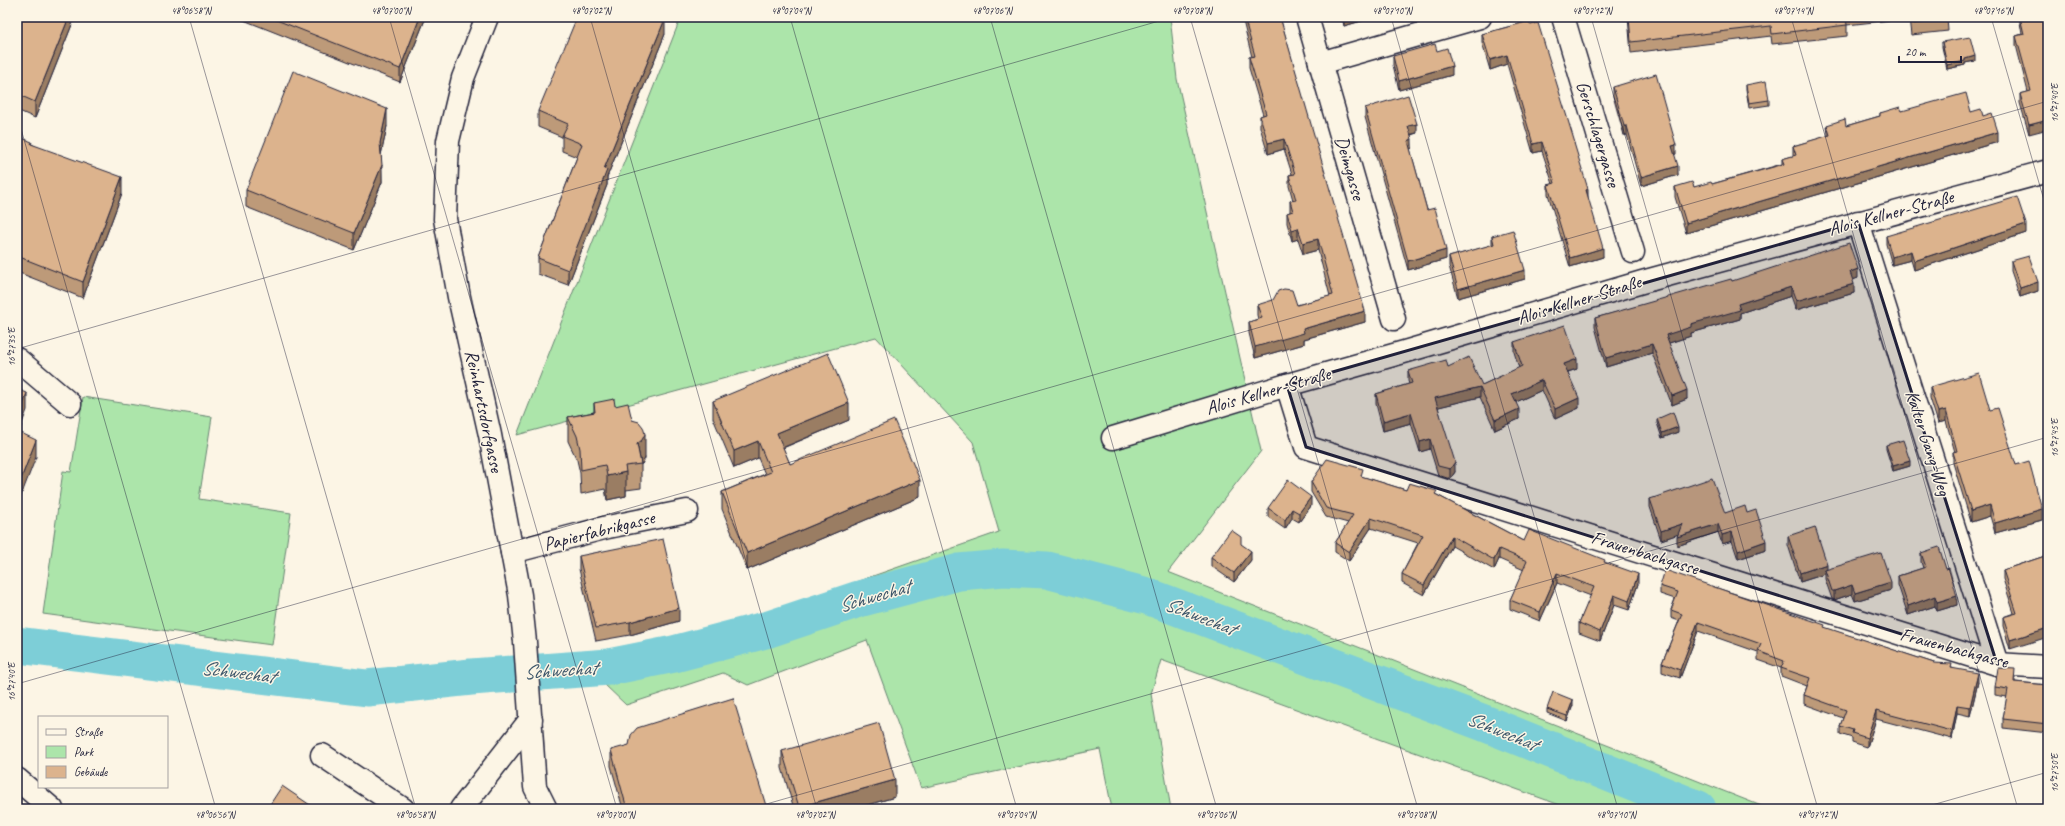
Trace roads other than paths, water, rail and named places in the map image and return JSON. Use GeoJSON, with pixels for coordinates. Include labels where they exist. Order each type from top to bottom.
{"type":"FeatureCollection","features":[{"type":"Feature","properties":{"kind":"street","name":"Reinhartsdorfgasse"},"geometry":{"type":"LineString","coordinates":[[487,17],[463,78],[448,140],[445,220],[459,297],[490,435],[512,552],[525,642],[535,787],[546,809]]}},
{"type":"Feature","properties":{"kind":"street","name":"Deimgasse"},"geometry":{"type":"LineString","coordinates":[[1307,17],[1394,319]]}},
{"type":"Feature","properties":{"kind":"street"},"geometry":{"type":"LineString","coordinates":[[1320,63],[1480,17]]}},
{"type":"Feature","properties":{"kind":"street","name":"Gerschlagergasse"},"geometry":{"type":"LineString","coordinates":[[1563,17],[1633,252]]}},
{"type":"Feature","properties":{"kind":"street","name":"Alois Kellner-Straße"},"geometry":{"type":"LineString","coordinates":[[1113,438],[1287,385],[1642,282],[2048,171]]}},
{"type":"Feature","properties":{"kind":"street","name":"Kalter Gang-Weg"},"geometry":{"type":"LineString","coordinates":[[1858,222],[1997,664]]}},
{"type":"Feature","properties":{"kind":"street"},"geometry":{"type":"LineString","coordinates":[[17,359],[70,404]]}},
{"type":"Feature","properties":{"kind":"street","name":"Frauenbachgasse"},"geometry":{"type":"LineString","coordinates":[[1287,385],[1306,447],[1997,664],[2048,667]]}},
{"type":"Feature","properties":{"kind":"street","name":"Papierfabrikgasse"},"geometry":{"type":"LineString","coordinates":[[512,552],[608,526],[687,511]]}},
{"type":"Feature","properties":{"kind":"street"},"geometry":{"type":"LineString","coordinates":[[461,809],[531,720]]}},
{"type":"Feature","properties":{"kind":"street"},"geometry":{"type":"LineString","coordinates":[[322,756],[403,809]]}},
{"type":"Feature","properties":{"kind":"street"},"geometry":{"type":"LineString","coordinates":[[17,780],[52,809]]}},
{"type":"Feature","properties":{"kind":"waterway","name":"Schwechat"},"geometry":{"type":"LineString","coordinates":[[17,645],[367,688],[471,677],[609,667],[674,654],[769,629],[859,599],[959,572],[1003,568],[1047,570],[1147,596],[1484,723],[1698,809]]}}]}
